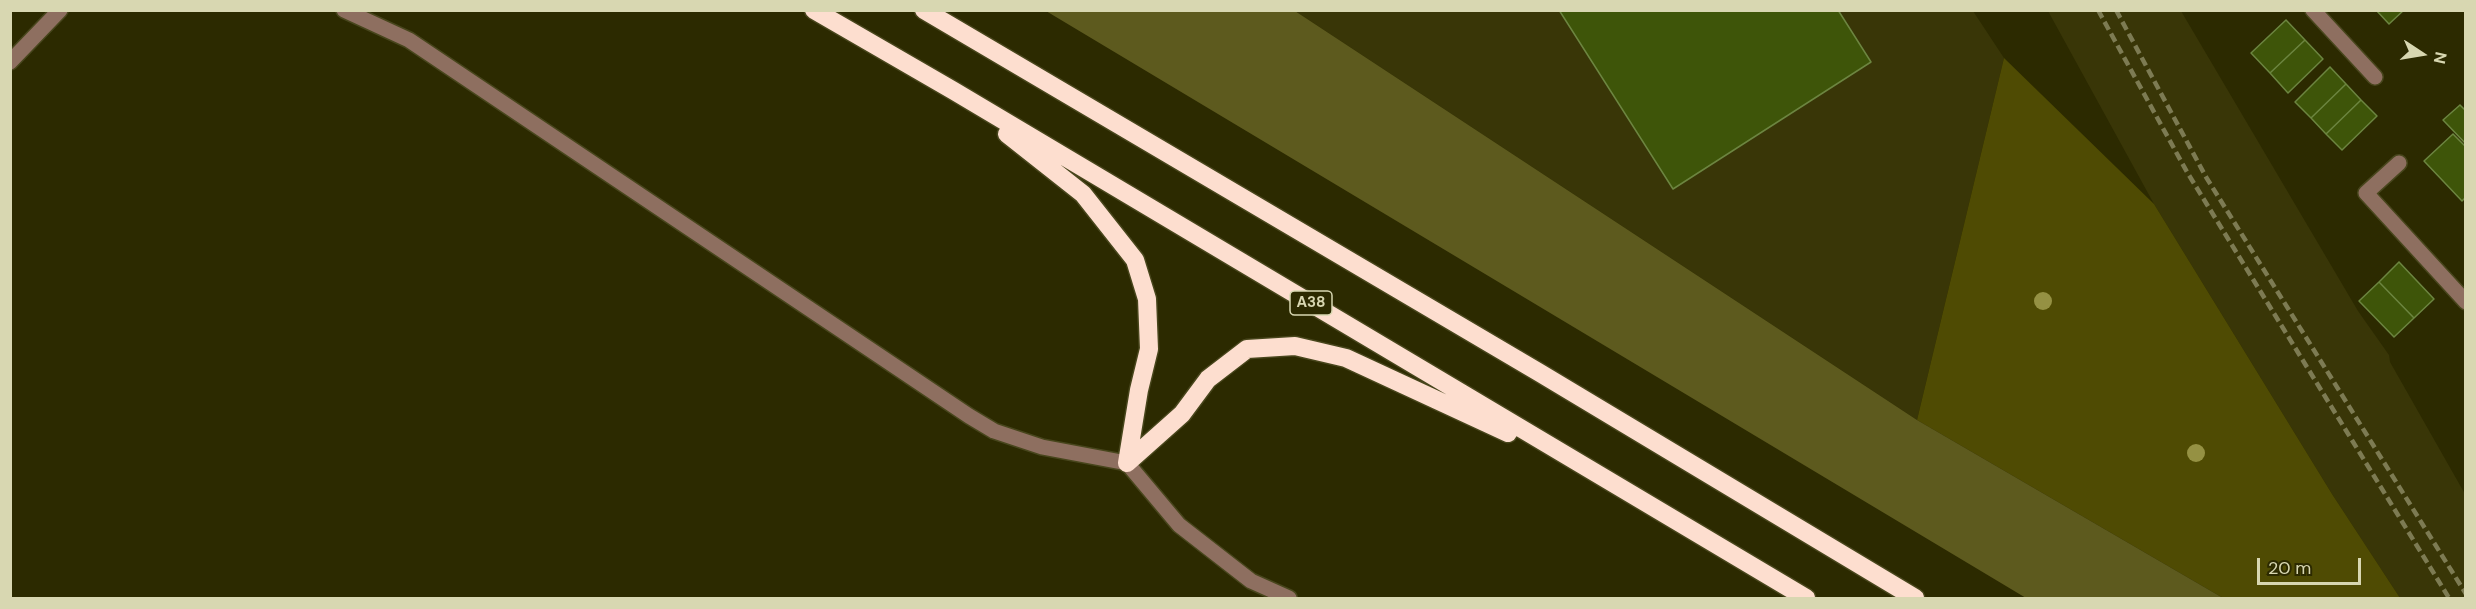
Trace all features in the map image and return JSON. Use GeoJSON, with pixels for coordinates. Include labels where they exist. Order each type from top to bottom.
{"type":"FeatureCollection","features":[{"type":"Feature","properties":{"kind":"highway","name":"A38"},"geometry":{"type":"LineString","coordinates":[[814,10],[1806,598]]}},
{"type":"Feature","properties":{"kind":"highway"},"geometry":{"type":"LineString","coordinates":[[924,10],[1540,373],[1916,598]]}},
{"type":"Feature","properties":{"kind":"highway"},"geometry":{"type":"LineString","coordinates":[[954,91],[1083,194],[1135,260],[1147,299],[1149,349],[1139,390],[1127,463]]}},
{"type":"Feature","properties":{"kind":"highway"},"geometry":{"type":"LineString","coordinates":[[1127,463],[1182,414],[1208,380],[1247,349],[1295,346],[1346,358],[1597,474]]}},
{"type":"Feature","properties":{"kind":"lane"},"geometry":{"type":"LineString","coordinates":[[344,10],[409,40],[994,431],[1042,447],[1127,463],[1179,525],[1251,581],[1289,598]]}},
{"type":"Feature","properties":{"kind":"lane"},"geometry":{"type":"LineString","coordinates":[[10,62],[60,11]]}},
{"type":"Feature","properties":{"kind":"lane"},"geometry":{"type":"LineString","coordinates":[[2313,11],[2375,77]]}},
{"type":"Feature","properties":{"kind":"lane"},"geometry":{"type":"LineString","coordinates":[[2399,163],[2366,193],[2466,302]]}},
{"type":"Feature","properties":{"kind":"shaded area"},"geometry":{"type":"Polygon","coordinates":[[[1046,11],[1295,11],[1917,420],[2223,598],[2026,598],[1046,11]]]}},
{"type":"Feature","properties":{"kind":"shaded area"},"geometry":{"type":"Polygon","coordinates":[[[1295,11],[1973,11],[2004,58],[1917,420],[1295,11]]]}},
{"type":"Feature","properties":{"kind":"shaded area"},"geometry":{"type":"Polygon","coordinates":[[[2048,11],[2181,11],[2358,311],[2389,355],[2390,362],[2465,494],[2465,598],[2400,598],[2332,494],[2154,204],[2048,11]]]}},
{"type":"Feature","properties":{"kind":"shaded area"},"geometry":{"type":"Polygon","coordinates":[[[2004,58],[2154,204],[2332,494],[2400,598],[2223,598],[1917,420],[2004,58]]]}},
{"type":"Feature","properties":{"kind":"building"},"geometry":{"type":"Polygon","coordinates":[[[1559,10],[1838,10],[1871,62],[1673,189],[1559,10]]]}},
{"type":"Feature","properties":{"kind":"building"},"geometry":{"type":"Polygon","coordinates":[[[2376,10],[2404,10],[2389,24],[2376,10]]]}},
{"type":"Feature","properties":{"kind":"building"},"geometry":{"type":"Polygon","coordinates":[[[2286,20],[2305,40],[2270,73],[2251,53],[2286,20]]]}},
{"type":"Feature","properties":{"kind":"building"},"geometry":{"type":"Polygon","coordinates":[[[2305,40],[2323,59],[2288,93],[2270,73],[2305,40]]]}},
{"type":"Feature","properties":{"kind":"building"},"geometry":{"type":"Polygon","coordinates":[[[2330,67],[2346,84],[2311,118],[2295,102],[2330,67]]]}},
{"type":"Feature","properties":{"kind":"building"},"geometry":{"type":"Polygon","coordinates":[[[2346,84],[2361,100],[2326,134],[2311,118],[2346,84]]]}},
{"type":"Feature","properties":{"kind":"building"},"geometry":{"type":"Polygon","coordinates":[[[2361,100],[2377,116],[2342,150],[2326,134],[2361,100]]]}},
{"type":"Feature","properties":{"kind":"building"},"geometry":{"type":"Polygon","coordinates":[[[2460,105],[2466,111],[2466,144],[2443,120],[2460,105]]]}},
{"type":"Feature","properties":{"kind":"building"},"geometry":{"type":"Polygon","coordinates":[[[2453,134],[2466,147],[2466,197],[2462,201],[2424,161],[2453,134]]]}},
{"type":"Feature","properties":{"kind":"building"},"geometry":{"type":"Polygon","coordinates":[[[2399,262],[2434,299],[2414,318],[2379,282],[2399,262]]]}},
{"type":"Feature","properties":{"kind":"building"},"geometry":{"type":"Polygon","coordinates":[[[2379,282],[2414,318],[2394,337],[2359,301],[2379,282]]]}},
{"type":"Feature","properties":{"kind":"railway"},"geometry":{"type":"LineString","coordinates":[[2098,10],[2187,172],[2449,598]]}},
{"type":"Feature","properties":{"kind":"railway"},"geometry":{"type":"LineString","coordinates":[[2116,10],[2206,177],[2466,594]]}}]}
